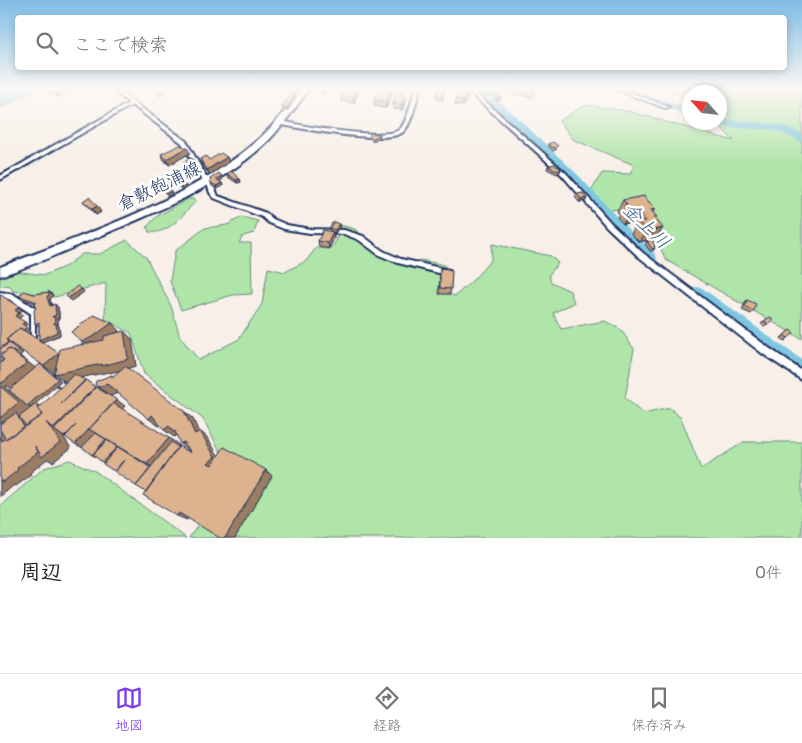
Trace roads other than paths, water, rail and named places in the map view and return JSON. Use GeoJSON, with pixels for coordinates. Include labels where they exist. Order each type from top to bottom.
{"type":"FeatureCollection","features":[{"type":"Feature","properties":{"kind":"main road","name":"倉敷飽浦線"},"geometry":{"type":"LineString","coordinates":[[0,272],[146,213],[207,181],[255,147],[282,123],[288,114]]}},
{"type":"Feature","properties":{"kind":"street"},"geometry":{"type":"LineString","coordinates":[[0,178],[112,114]]}},
{"type":"Feature","properties":{"kind":"street"},"geometry":{"type":"LineString","coordinates":[[147,114],[184,142],[216,197],[264,215],[271,221],[286,227],[310,231],[344,232],[361,238],[381,253],[450,273]]}},
{"type":"Feature","properties":{"kind":"street"},"geometry":{"type":"LineString","coordinates":[[282,123],[371,135],[398,133],[405,126],[409,114]]}},
{"type":"Feature","properties":{"kind":"street"},"geometry":{"type":"LineString","coordinates":[[496,114],[564,174],[609,225],[641,255],[766,351],[802,376]]}},
{"type":"Feature","properties":{"kind":"street"},"geometry":{"type":"LineString","coordinates":[[0,295],[10,296],[33,311]]}},
{"type":"Feature","properties":{"kind":"lane"},"geometry":{"type":"LineString","coordinates":[[32,343],[33,311]]}},
{"type":"Feature","properties":{"kind":"lane"},"geometry":{"type":"LineString","coordinates":[[56,368],[60,384],[70,389]]}},
{"type":"Feature","properties":{"kind":"waterway","name":"金上川"},"geometry":{"type":"LineString","coordinates":[[505,114],[574,178],[622,232],[650,258]]}},
{"type":"Feature","properties":{"kind":"waterway"},"geometry":{"type":"LineString","coordinates":[[727,124],[779,128],[802,139]]}},
{"type":"Feature","properties":{"kind":"waterway","name":"金上川"},"geometry":{"type":"LineString","coordinates":[[696,293],[802,370]]}}]}
